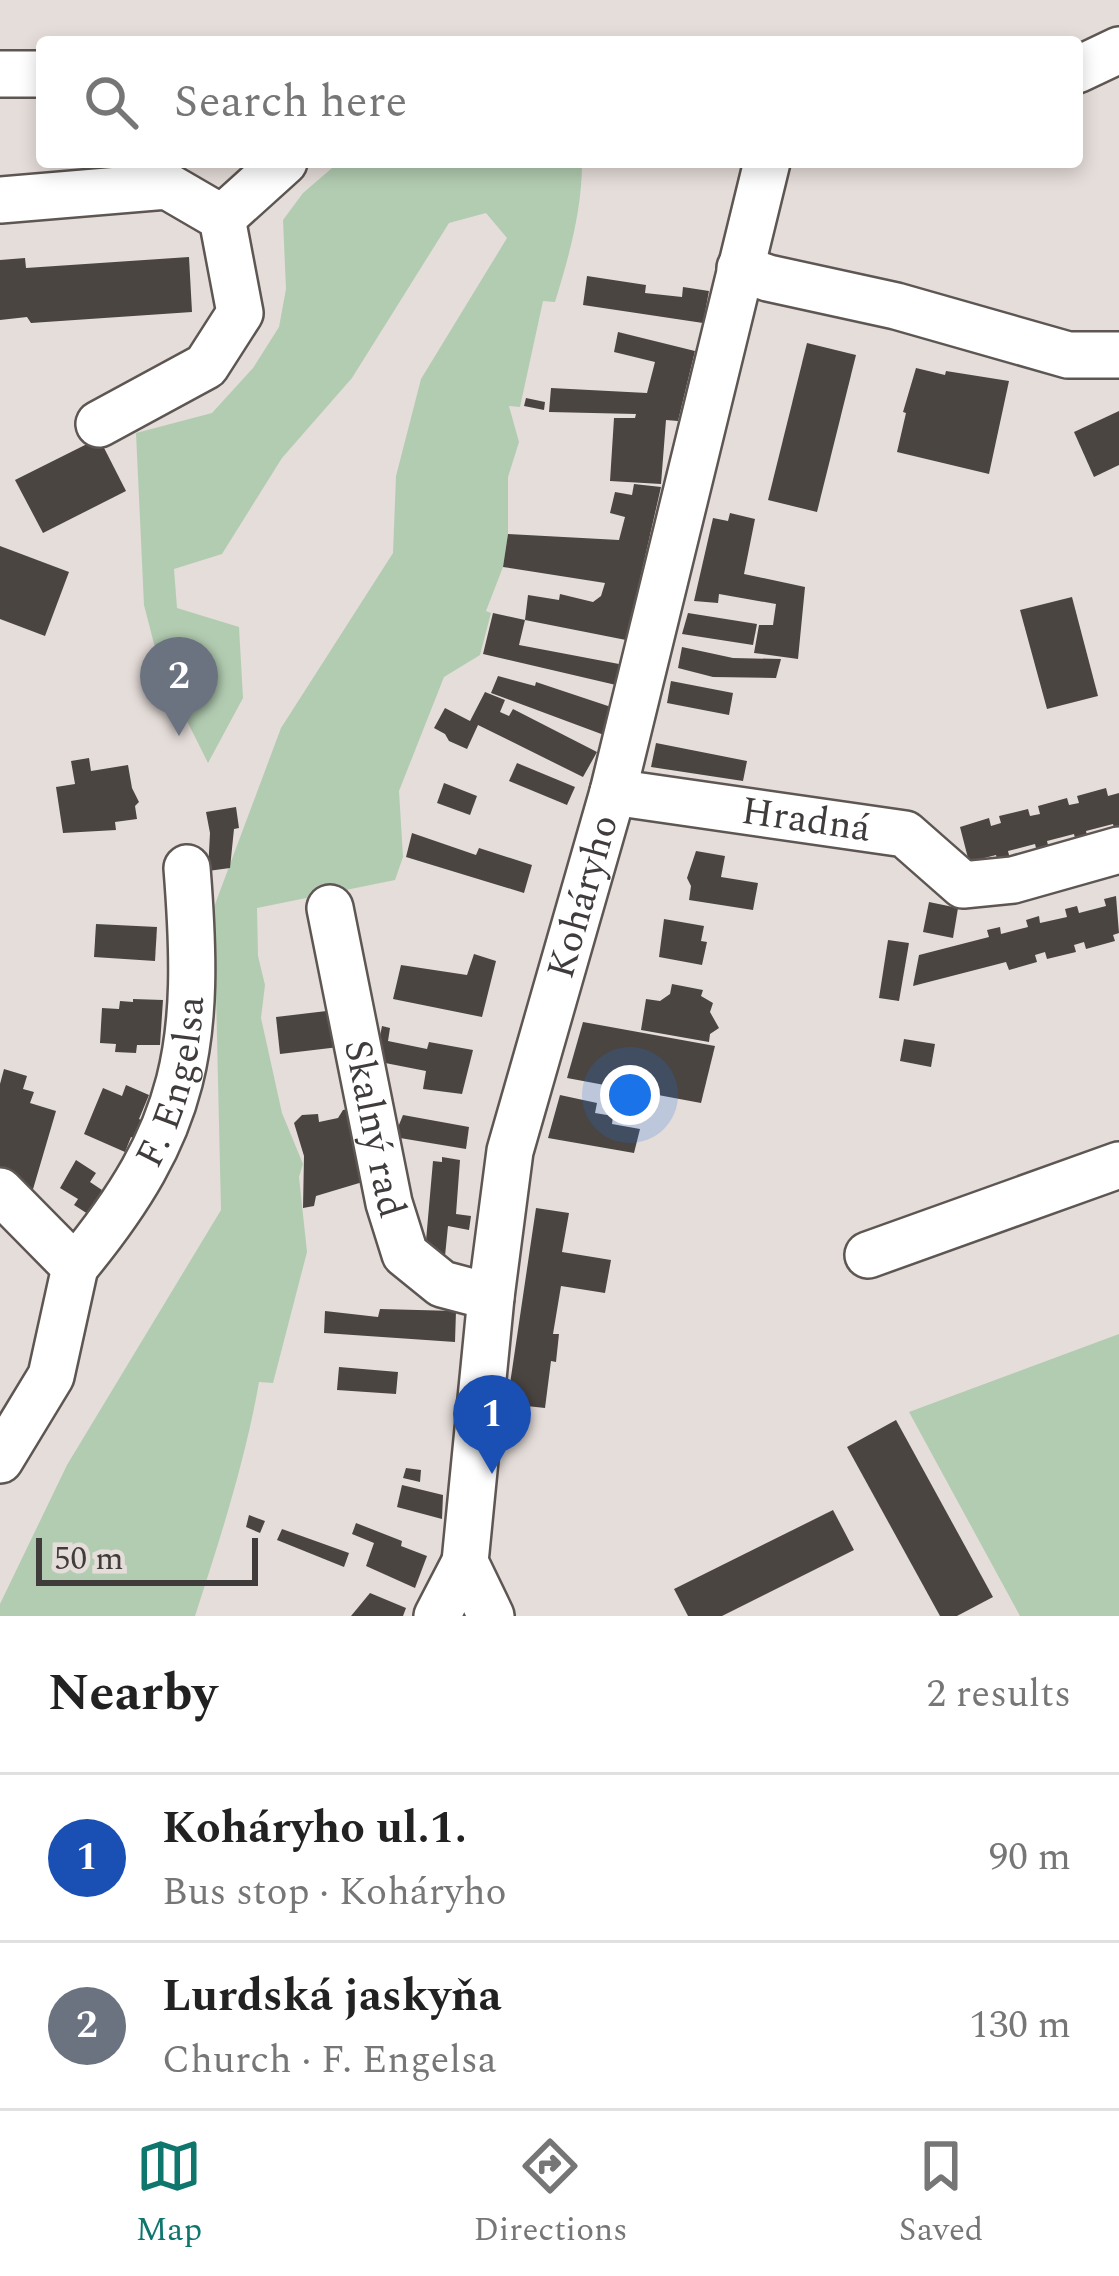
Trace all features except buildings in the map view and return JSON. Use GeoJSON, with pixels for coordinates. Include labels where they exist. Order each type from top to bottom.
{"type":"FeatureCollection","features":[{"type":"Feature","properties":{"kind":"street"},"geometry":{"type":"LineString","coordinates":[[1083,71],[1119,50]]}},
{"type":"Feature","properties":{"kind":"street"},"geometry":{"type":"LineString","coordinates":[[1083,76],[1119,89]]}},
{"type":"Feature","properties":{"kind":"street"},"geometry":{"type":"LineString","coordinates":[[222,218],[277,168]]}},
{"type":"Feature","properties":{"kind":"street","name":"Koháryho"},"geometry":{"type":"LineString","coordinates":[[465,1562],[490,1297],[510,1151],[613,792],[764,168]]}},
{"type":"Feature","properties":{"kind":"street"},"geometry":{"type":"LineString","coordinates":[[0,200],[152,174],[222,218],[240,313],[206,366],[99,424]]}},
{"type":"Feature","properties":{"kind":"street"},"geometry":{"type":"LineString","coordinates":[[740,268],[1068,355],[1119,355]]}},
{"type":"Feature","properties":{"kind":"street","name":"Hradná"},"geometry":{"type":"LineString","coordinates":[[613,792],[905,834],[963,885],[1013,880],[1119,850]]}},
{"type":"Feature","properties":{"kind":"street","name":"F. Engelsa"},"geometry":{"type":"LineString","coordinates":[[0,1460],[51,1376],[75,1267],[144,1175],[177,1098],[192,1021],[188,868]]}},
{"type":"Feature","properties":{"kind":"street","name":"Skalný rad"},"geometry":{"type":"LineString","coordinates":[[330,908],[389,1202],[405,1253],[442,1284],[490,1297]]}},
{"type":"Feature","properties":{"kind":"street"},"geometry":{"type":"LineString","coordinates":[[868,1255],[1119,1165]]}},
{"type":"Feature","properties":{"kind":"street"},"geometry":{"type":"LineString","coordinates":[[0,1191],[75,1267]]}},
{"type":"Feature","properties":{"kind":"street"},"geometry":{"type":"LineString","coordinates":[[437,1616],[465,1562]]}},
{"type":"Feature","properties":{"kind":"street"},"geometry":{"type":"LineString","coordinates":[[465,1562],[491,1616]]}},
{"type":"Feature","properties":{"kind":"green space"},"geometry":{"type":"Polygon","coordinates":[[[332,168],[582,168],[577,216],[555,302],[543,301],[520,407],[509,406],[519,442],[508,477],[503,567],[486,611],[491,613],[480,655],[444,677],[399,791],[403,857],[395,880],[257,908],[258,956],[265,985],[261,1018],[282,1113],[303,1164],[299,1177],[307,1252],[273,1383],[259,1382],[239,1471],[195,1616],[0,1616],[0,1604],[67,1465],[221,1210],[214,907],[281,728],[393,553],[396,476],[421,379],[507,238],[486,213],[449,223],[352,378],[282,458],[222,554],[174,569],[177,608],[239,627],[243,698],[208,763],[160,667],[144,605],[136,433],[212,413],[253,368],[279,327],[286,289],[283,220],[303,193],[332,168]]]}},
{"type":"Feature","properties":{"kind":"green space"},"geometry":{"type":"Polygon","coordinates":[[[1119,1334],[1119,1616],[1020,1616],[909,1412],[1119,1334]]]}},
{"type":"Feature","properties":{"kind":"place","name":"Lurdská jaskyňa"},"geometry":{"type":"Point","coordinates":[179,736]}},
{"type":"Feature","properties":{"kind":"place","name":"Koháryho ul.1."},"geometry":{"type":"Point","coordinates":[492,1474]}}]}
